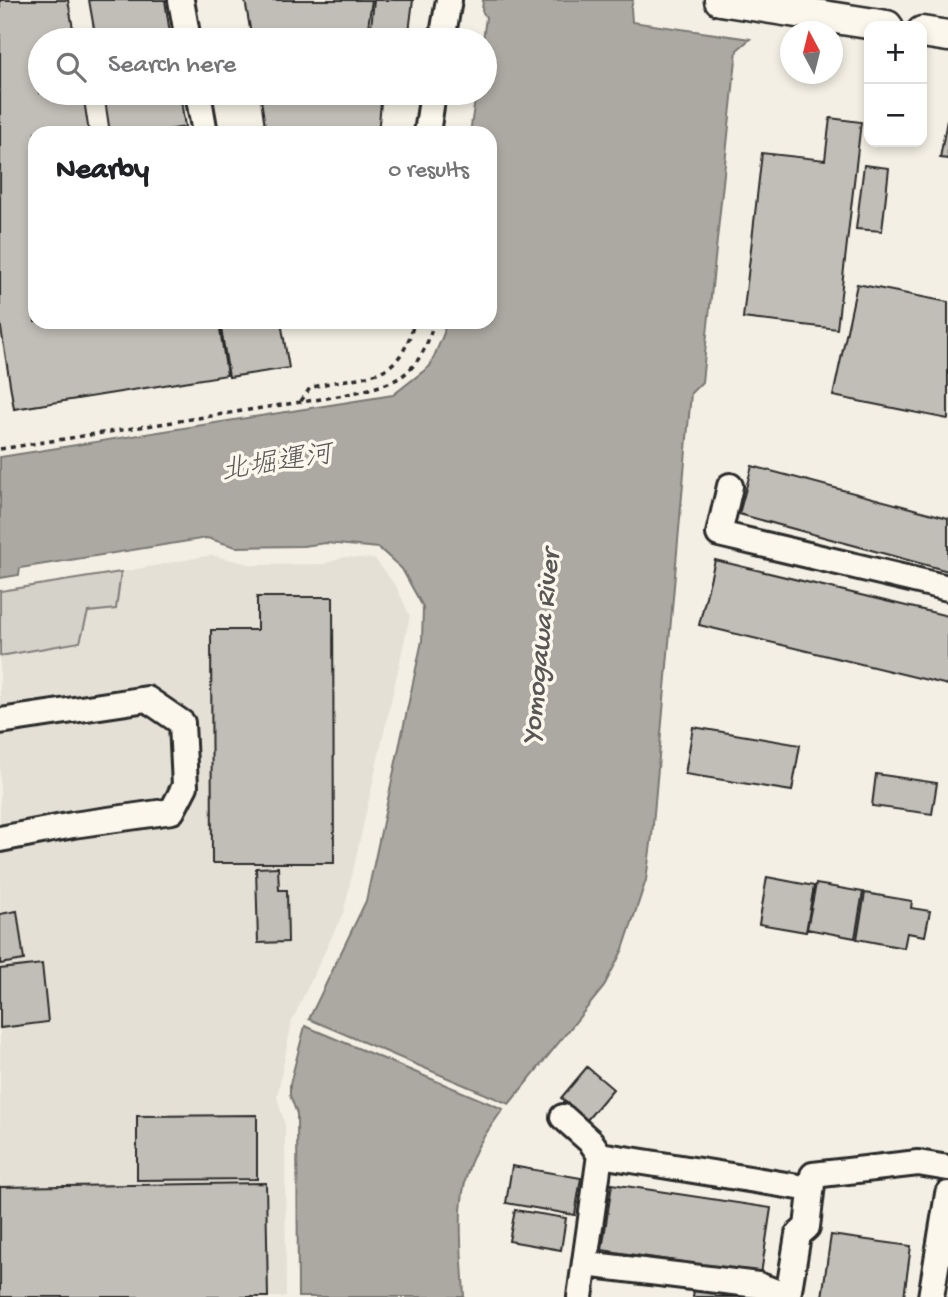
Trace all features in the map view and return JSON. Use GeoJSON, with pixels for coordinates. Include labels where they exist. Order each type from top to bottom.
{"type":"FeatureCollection","features":[{"type":"Feature","properties":{"kind":"main road"},"geometry":{"type":"LineString","coordinates":[[720,0],[777,4],[864,21]]}},
{"type":"Feature","properties":{"kind":"main road"},"geometry":{"type":"LineString","coordinates":[[927,33],[948,36]]}},
{"type":"Feature","properties":{"kind":"street"},"geometry":{"type":"LineString","coordinates":[[181,0],[186,28]]}},
{"type":"Feature","properties":{"kind":"street"},"geometry":{"type":"LineString","coordinates":[[444,28],[449,0]]}},
{"type":"Feature","properties":{"kind":"street"},"geometry":{"type":"LineString","coordinates":[[200,105],[204,126]]}},
{"type":"Feature","properties":{"kind":"street"},"geometry":{"type":"LineString","coordinates":[[428,126],[431,105]]}},
{"type":"Feature","properties":{"kind":"street"},"geometry":{"type":"LineString","coordinates":[[730,486],[719,534],[948,588]]}},
{"type":"Feature","properties":{"kind":"street"},"geometry":{"type":"LineString","coordinates":[[0,721],[147,699],[182,723],[185,786],[172,811],[0,839]]}},
{"type":"Feature","properties":{"kind":"street"},"geometry":{"type":"LineString","coordinates":[[563,1117],[591,1142],[600,1155],[580,1297]]}},
{"type":"Feature","properties":{"kind":"street"},"geometry":{"type":"LineString","coordinates":[[600,1155],[811,1189]]}},
{"type":"Feature","properties":{"kind":"street"},"geometry":{"type":"LineString","coordinates":[[585,1264],[758,1285],[786,1296],[798,1235],[807,1227],[813,1175],[918,1163],[948,1168]]}},
{"type":"Feature","properties":{"kind":"street"},"geometry":{"type":"LineString","coordinates":[[931,1297],[948,1194]]}},
{"type":"Feature","properties":{"kind":"path"},"geometry":{"type":"LineString","coordinates":[[301,402],[310,388],[384,371],[398,361],[412,329]]}},
{"type":"Feature","properties":{"kind":"path"},"geometry":{"type":"LineString","coordinates":[[0,449],[301,402],[383,386],[403,375],[425,349],[431,329]]}},
{"type":"Feature","properties":{"kind":"shaded area"},"geometry":{"type":"Polygon","coordinates":[[[211,555],[253,565],[324,564],[345,557],[375,559],[396,586],[410,616],[344,911],[292,1021],[277,1097],[285,1125],[286,1297],[0,1297],[0,656],[80,642],[88,612],[116,609],[121,572],[211,555]]]}},
{"type":"Feature","properties":{"kind":"shaded area"},"geometry":{"type":"Polygon","coordinates":[[[121,572],[116,609],[88,612],[80,642],[0,656],[0,591],[121,572]]]}},
{"type":"Feature","properties":{"kind":"water"},"geometry":{"type":"Polygon","coordinates":[[[483,0],[633,0],[632,22],[750,39],[737,50],[702,382],[691,393],[646,880],[623,949],[603,988],[509,1104],[309,1019],[366,901],[422,641],[423,607],[402,569],[379,548],[326,543],[236,547],[207,538],[20,568],[19,575],[0,578],[0,457],[393,395],[430,366],[444,329],[497,329],[497,126],[471,126],[474,105],[497,105],[497,28],[485,28],[486,17],[482,11],[483,0]]]}},
{"type":"Feature","properties":{"kind":"water"},"geometry":{"type":"Polygon","coordinates":[[[305,1026],[503,1109],[476,1150],[464,1185],[461,1241],[464,1297],[298,1297],[297,1114],[290,1095],[290,1084],[305,1026]]]}},
{"type":"Feature","properties":{"kind":"building"},"geometry":{"type":"Polygon","coordinates":[[[0,0],[68,0],[73,28],[28,28],[28,105],[85,105],[88,126],[28,126],[28,329],[220,329],[227,375],[14,409],[0,322],[0,0]]]}},
{"type":"Feature","properties":{"kind":"building"},"geometry":{"type":"Polygon","coordinates":[[[89,0],[165,0],[169,28],[94,28],[89,0]]]}},
{"type":"Feature","properties":{"kind":"building"},"geometry":{"type":"Polygon","coordinates":[[[245,0],[372,0],[368,28],[250,28],[245,0]]]}},
{"type":"Feature","properties":{"kind":"building"},"geometry":{"type":"Polygon","coordinates":[[[374,0],[413,0],[410,28],[371,27],[374,0]]]}},
{"type":"Feature","properties":{"kind":"building"},"geometry":{"type":"Polygon","coordinates":[[[106,105],[182,105],[185,126],[109,126],[106,105]]]}},
{"type":"Feature","properties":{"kind":"building"},"geometry":{"type":"Polygon","coordinates":[[[262,105],[381,105],[379,126],[265,126],[262,105]]]}},
{"type":"Feature","properties":{"kind":"building"},"geometry":{"type":"Polygon","coordinates":[[[830,118],[861,122],[837,329],[743,318],[762,153],[825,160],[830,118]]]}},
{"type":"Feature","properties":{"kind":"building"},"geometry":{"type":"Polygon","coordinates":[[[948,120],[948,159],[940,158],[948,120]]]}},
{"type":"Feature","properties":{"kind":"building"},"geometry":{"type":"Polygon","coordinates":[[[864,165],[889,168],[882,231],[856,229],[864,165]]]}},
{"type":"Feature","properties":{"kind":"building"},"geometry":{"type":"Polygon","coordinates":[[[857,284],[948,302],[948,419],[833,396],[857,284]]]}},
{"type":"Feature","properties":{"kind":"building"},"geometry":{"type":"Polygon","coordinates":[[[221,329],[282,329],[289,368],[229,377],[221,329]]]}},
{"type":"Feature","properties":{"kind":"building"},"geometry":{"type":"Polygon","coordinates":[[[752,466],[948,518],[948,571],[739,514],[752,466]]]}},
{"type":"Feature","properties":{"kind":"building"},"geometry":{"type":"Polygon","coordinates":[[[715,560],[948,616],[948,685],[699,625],[715,560]]]}},
{"type":"Feature","properties":{"kind":"building"},"geometry":{"type":"Polygon","coordinates":[[[257,597],[333,597],[334,863],[212,863],[211,630],[257,630],[257,597]]]}},
{"type":"Feature","properties":{"kind":"building"},"geometry":{"type":"Polygon","coordinates":[[[693,727],[800,745],[792,791],[685,774],[693,727]]]}},
{"type":"Feature","properties":{"kind":"building"},"geometry":{"type":"Polygon","coordinates":[[[876,774],[937,783],[932,814],[872,806],[876,774]]]}},
{"type":"Feature","properties":{"kind":"building"},"geometry":{"type":"Polygon","coordinates":[[[278,867],[279,890],[287,890],[288,942],[258,943],[256,868],[278,867]]]}},
{"type":"Feature","properties":{"kind":"building"},"geometry":{"type":"Polygon","coordinates":[[[767,877],[814,886],[806,932],[759,924],[767,877]]]}},
{"type":"Feature","properties":{"kind":"building"},"geometry":{"type":"Polygon","coordinates":[[[816,884],[863,892],[855,938],[807,929],[816,884]]]}},
{"type":"Feature","properties":{"kind":"building"},"geometry":{"type":"Polygon","coordinates":[[[865,893],[912,901],[911,908],[930,911],[925,936],[907,933],[904,948],[857,939],[865,893]]]}},
{"type":"Feature","properties":{"kind":"building"},"geometry":{"type":"Polygon","coordinates":[[[17,911],[24,960],[0,964],[0,914],[17,911]]]}},
{"type":"Feature","properties":{"kind":"building"},"geometry":{"type":"Polygon","coordinates":[[[42,964],[48,1022],[0,1028],[0,969],[42,964]]]}},
{"type":"Feature","properties":{"kind":"building"},"geometry":{"type":"Polygon","coordinates":[[[587,1067],[613,1089],[587,1120],[561,1098],[587,1067]]]}},
{"type":"Feature","properties":{"kind":"building"},"geometry":{"type":"Polygon","coordinates":[[[257,1115],[257,1179],[137,1180],[137,1116],[257,1115]]]}},
{"type":"Feature","properties":{"kind":"building"},"geometry":{"type":"Polygon","coordinates":[[[512,1166],[581,1178],[575,1215],[506,1203],[512,1166]]]}},
{"type":"Feature","properties":{"kind":"building"},"geometry":{"type":"Polygon","coordinates":[[[266,1183],[268,1297],[0,1297],[0,1187],[266,1183]]]}},
{"type":"Feature","properties":{"kind":"building"},"geometry":{"type":"Polygon","coordinates":[[[612,1184],[771,1208],[761,1274],[602,1250],[612,1184]]]}},
{"type":"Feature","properties":{"kind":"building"},"geometry":{"type":"Polygon","coordinates":[[[515,1210],[566,1218],[561,1250],[509,1241],[515,1210]]]}},
{"type":"Feature","properties":{"kind":"building"},"geometry":{"type":"Polygon","coordinates":[[[831,1235],[911,1246],[904,1297],[822,1297],[831,1235]]]}},
{"type":"Feature","properties":{"kind":"building"},"geometry":{"type":"Polygon","coordinates":[[[695,1282],[760,1297],[693,1297],[695,1282]]]}},
{"type":"Feature","properties":{"kind":"water label","name":"北堀運河"},"geometry":{"type":"Point","coordinates":[276,460]}},
{"type":"Feature","properties":{"kind":"water label","name":"Yomogawa River"},"geometry":{"type":"Point","coordinates":[538,647]}}]}
